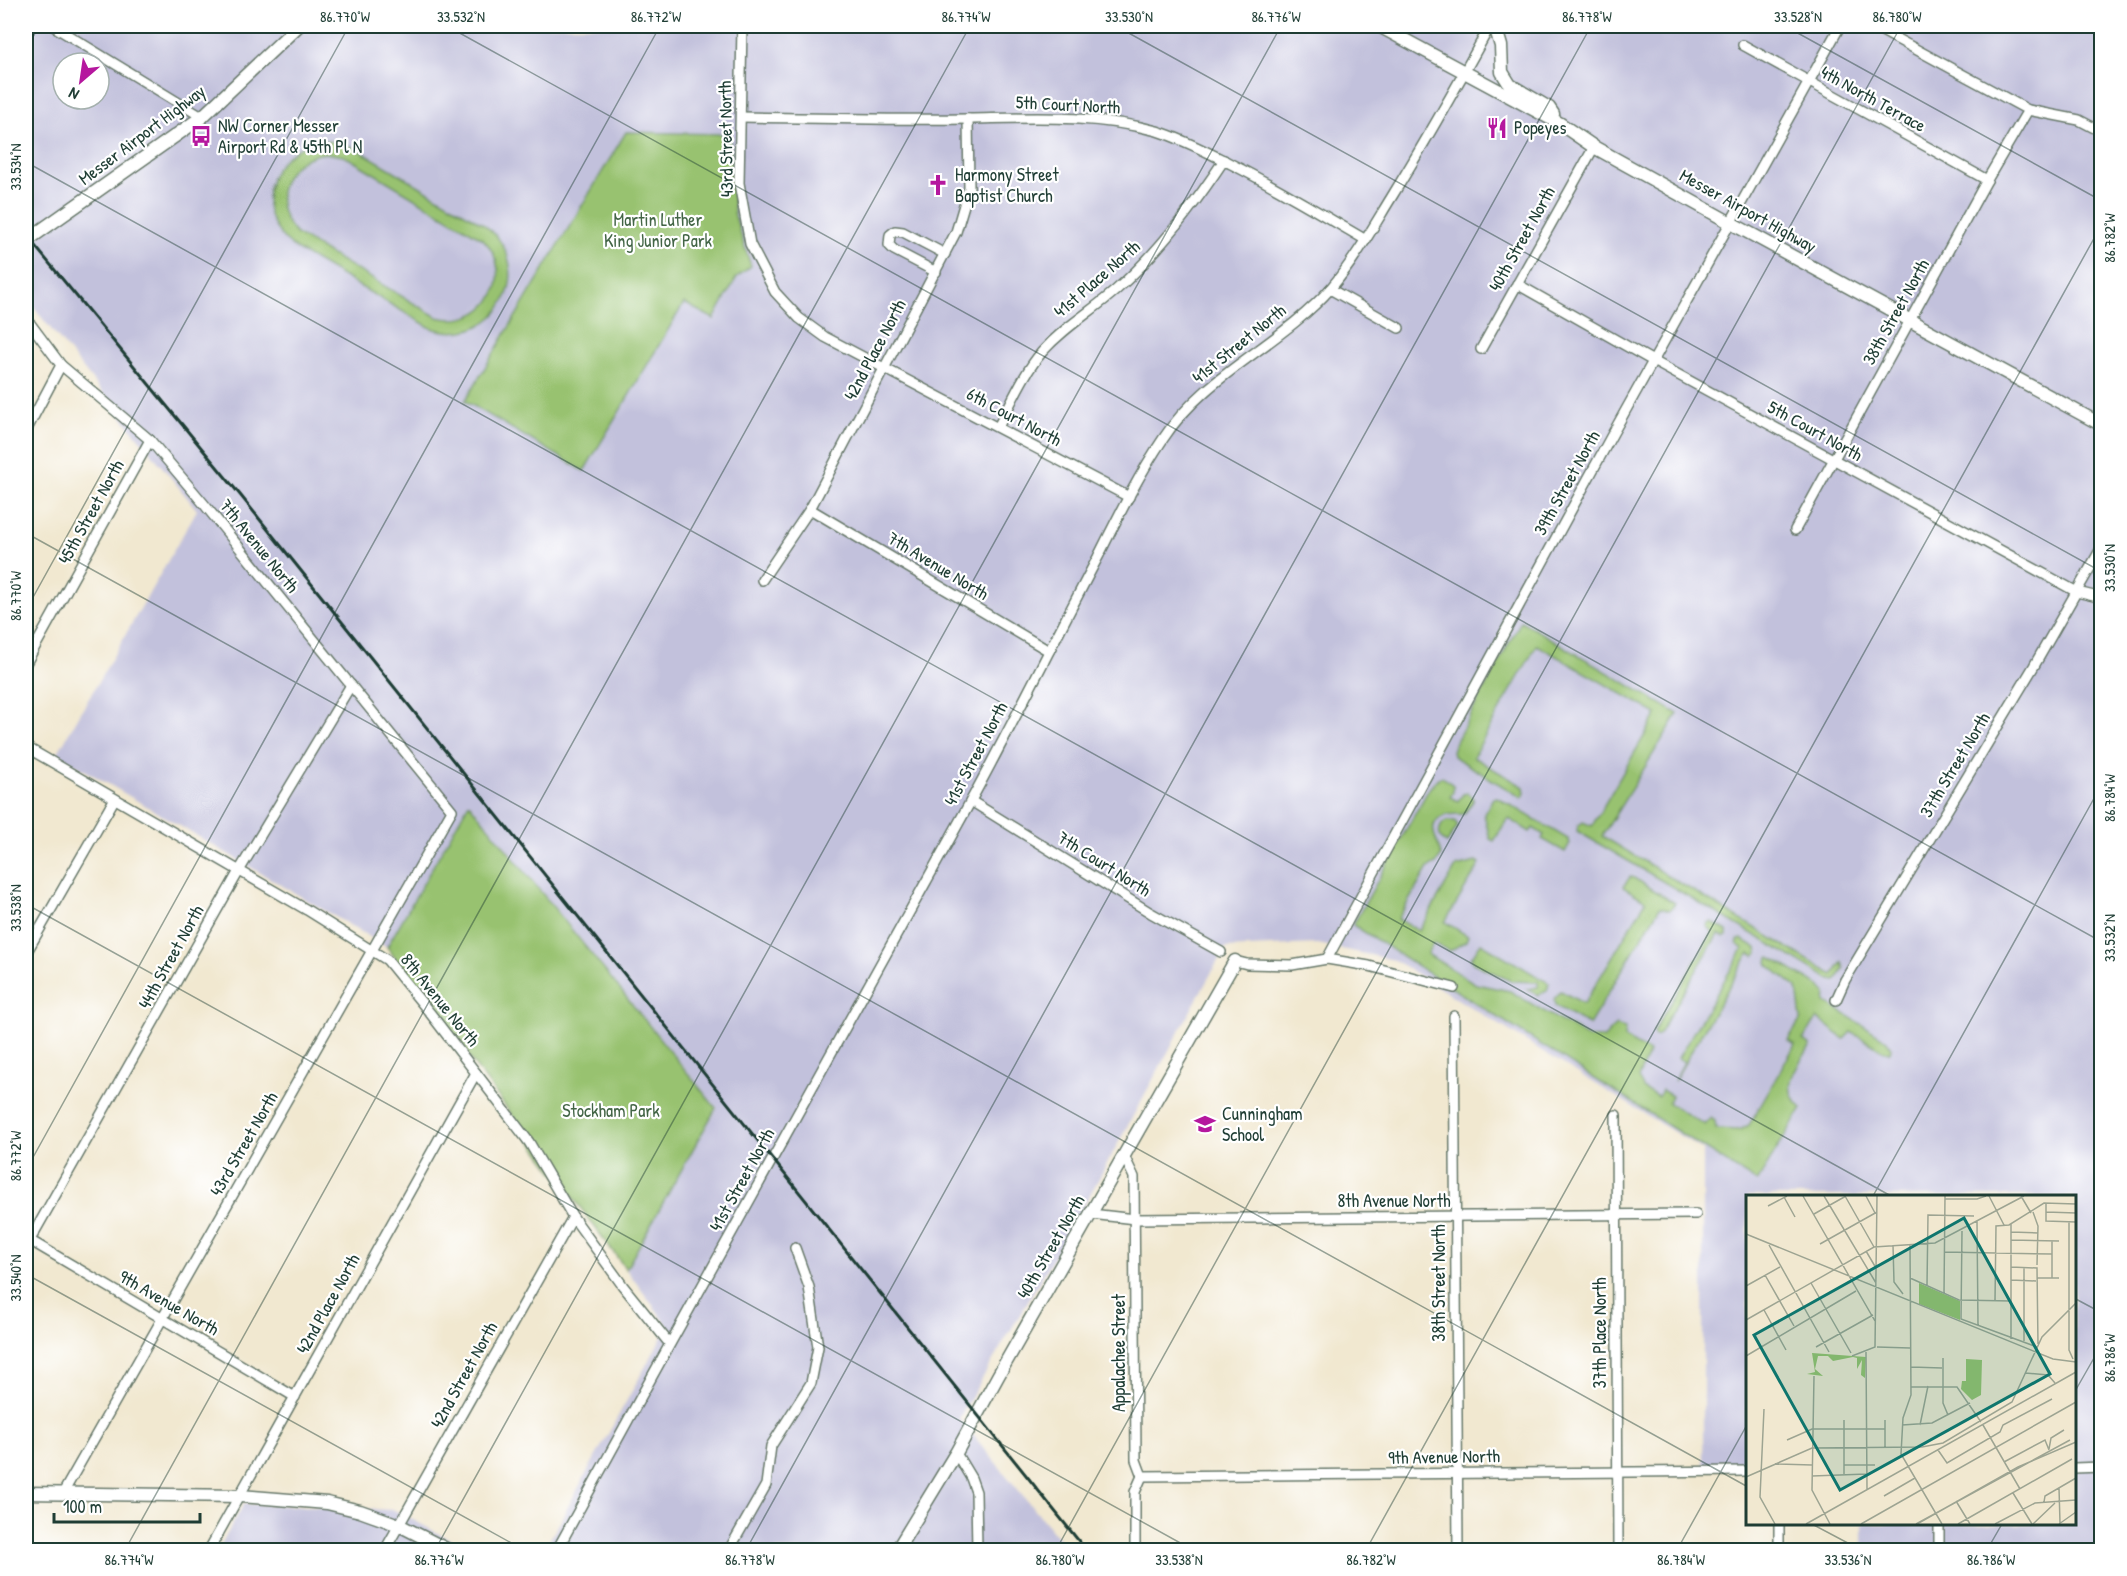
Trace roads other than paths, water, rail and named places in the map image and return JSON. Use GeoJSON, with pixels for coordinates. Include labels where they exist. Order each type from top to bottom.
{"type":"FeatureCollection","features":[{"type":"Feature","properties":{"kind":"main road","name":"Messer Airport Highway"},"geometry":{"type":"LineString","coordinates":[[26,241],[202,117],[298,26]]}},
{"type":"Feature","properties":{"kind":"main road","name":"Messer Airport Highway"},"geometry":{"type":"LineString","coordinates":[[1379,26],[1559,123],[1594,147],[1731,223],[2102,425]]}},
{"type":"Feature","properties":{"kind":"main road"},"geometry":{"type":"LineString","coordinates":[[1495,26],[1502,46],[1502,72],[1510,85],[1549,108],[1559,123]]}},
{"type":"Feature","properties":{"kind":"main road","name":"40th Street North"},"geometry":{"type":"LineString","coordinates":[[897,1551],[956,1454],[998,1376],[1235,961]]}},
{"type":"Feature","properties":{"kind":"main road"},"geometry":{"type":"LineString","coordinates":[[26,1493],[240,1496],[327,1503],[360,1511],[399,1525],[448,1551]]}},
{"type":"Feature","properties":{"kind":"street"},"geometry":{"type":"LineString","coordinates":[[53,26],[202,117]]}},
{"type":"Feature","properties":{"kind":"street","name":"43rd Street North"},"geometry":{"type":"LineString","coordinates":[[742,26],[739,183],[750,244],[775,292],[799,318],[819,333],[883,369]]}},
{"type":"Feature","properties":{"kind":"street","name":"41st Street North"},"geometry":{"type":"LineString","coordinates":[[557,1551],[669,1343],[971,801],[1129,497],[1166,434],[1198,398],[1234,366],[1288,328],[1330,289],[1366,240],[1425,143],[1490,26]]}},
{"type":"Feature","properties":{"kind":"street","name":"39th Street North"},"geometry":{"type":"LineString","coordinates":[[1328,958],[1653,361],[1840,26]]}},
{"type":"Feature","properties":{"kind":"street"},"geometry":{"type":"LineString","coordinates":[[1873,26],[2028,110],[2079,120],[2102,132]]}},
{"type":"Feature","properties":{"kind":"street","name":"4th North Terrace"},"geometry":{"type":"LineString","coordinates":[[1743,45],[1988,180]]}},
{"type":"Feature","properties":{"kind":"street","name":"38th Street North"},"geometry":{"type":"LineString","coordinates":[[1796,530],[2028,110]]}},
{"type":"Feature","properties":{"kind":"street","name":"5th Court North"},"geometry":{"type":"LineString","coordinates":[[741,117],[968,119],[1045,117],[1104,120],[1157,131],[1190,143],[1263,180],[1366,240]]}},
{"type":"Feature","properties":{"kind":"street","name":"42nd Place North"},"geometry":{"type":"LineString","coordinates":[[762,580],[810,509],[936,272],[961,220],[969,188],[968,119]]}},
{"type":"Feature","properties":{"kind":"street","name":"40th Street North"},"geometry":{"type":"LineString","coordinates":[[1480,349],[1594,147]]}},
{"type":"Feature","properties":{"kind":"street","name":"41st Place North"},"geometry":{"type":"LineString","coordinates":[[998,427],[1026,375],[1042,353],[1070,324],[1114,292],[1140,268],[1201,195],[1224,160]]}},
{"type":"Feature","properties":{"kind":"street"},"geometry":{"type":"LineString","coordinates":[[936,272],[894,250],[889,245],[890,235],[895,231],[903,232],[945,254]]}},
{"type":"Feature","properties":{"kind":"street","name":"5th Court North"},"geometry":{"type":"LineString","coordinates":[[1517,284],[1653,361],[2077,592],[2102,598]]}},
{"type":"Feature","properties":{"kind":"street"},"geometry":{"type":"LineString","coordinates":[[1330,289],[1399,328]]}},
{"type":"Feature","properties":{"kind":"street","name":"7th Avenue North"},"geometry":{"type":"LineString","coordinates":[[26,318],[61,365],[150,440],[452,810]]}},
{"type":"Feature","properties":{"kind":"street"},"geometry":{"type":"LineString","coordinates":[[26,431],[61,365]]}},
{"type":"Feature","properties":{"kind":"street","name":"6th Court North"},"geometry":{"type":"LineString","coordinates":[[883,369],[1129,497]]}},
{"type":"Feature","properties":{"kind":"street","name":"45th Street North"},"geometry":{"type":"LineString","coordinates":[[26,663],[150,440]]}},
{"type":"Feature","properties":{"kind":"street","name":"7th Avenue North"},"geometry":{"type":"LineString","coordinates":[[810,509],[1048,651]]}},
{"type":"Feature","properties":{"kind":"street","name":"37th Street North"},"geometry":{"type":"LineString","coordinates":[[1836,1000],[1845,981],[2102,547]]}},
{"type":"Feature","properties":{"kind":"street","name":"44th Street North"},"geometry":{"type":"LineString","coordinates":[[27,1242],[239,871],[351,685]]}},
{"type":"Feature","properties":{"kind":"street","name":"8th Avenue North"},"geometry":{"type":"LineString","coordinates":[[26,747],[387,960],[529,1142],[573,1216],[622,1286],[669,1343]]}},
{"type":"Feature","properties":{"kind":"street"},"geometry":{"type":"LineString","coordinates":[[26,953],[114,800]]}},
{"type":"Feature","properties":{"kind":"street","name":"7th Court North"},"geometry":{"type":"LineString","coordinates":[[971,801],[1151,913],[1221,952]]}},
{"type":"Feature","properties":{"kind":"street","name":"43rd Street North"},"geometry":{"type":"LineString","coordinates":[[63,1493],[452,810]]}},
{"type":"Feature","properties":{"kind":"street"},"geometry":{"type":"LineString","coordinates":[[1235,961],[1247,964],[1292,965],[1328,958],[1454,988]]}},
{"type":"Feature","properties":{"kind":"street","name":"38th Street North"},"geometry":{"type":"LineString","coordinates":[[1454,1016],[1458,1551]]}},
{"type":"Feature","properties":{"kind":"street","name":"42nd Place North"},"geometry":{"type":"LineString","coordinates":[[209,1551],[476,1073]]}},
{"type":"Feature","properties":{"kind":"street","name":"37th Place North"},"geometry":{"type":"LineString","coordinates":[[1616,1115],[1618,1551]]}},
{"type":"Feature","properties":{"kind":"street","name":"Appalachee Street"},"geometry":{"type":"LineString","coordinates":[[1124,1156],[1134,1177],[1136,1460],[1142,1476],[1135,1492],[1135,1551]]}},
{"type":"Feature","properties":{"kind":"street","name":"8th Avenue North"},"geometry":{"type":"LineString","coordinates":[[1091,1214],[1135,1219],[1696,1214]]}},
{"type":"Feature","properties":{"kind":"street","name":"42nd Street North"},"geometry":{"type":"LineString","coordinates":[[385,1551],[573,1216]]}},
{"type":"Feature","properties":{"kind":"street","name":"9th Avenue North"},"geometry":{"type":"LineString","coordinates":[[27,1242],[164,1318],[295,1397]]}},
{"type":"Feature","properties":{"kind":"street"},"geometry":{"type":"LineString","coordinates":[[729,1551],[766,1485],[771,1446],[811,1383],[818,1347],[809,1287],[795,1248]]}},
{"type":"Feature","properties":{"kind":"street"},"geometry":{"type":"LineString","coordinates":[[956,1454],[971,1478],[976,1492],[977,1551]]}},
{"type":"Feature","properties":{"kind":"street"},"geometry":{"type":"LineString","coordinates":[[2076,1468],[2102,1467]]}},
{"type":"Feature","properties":{"kind":"street","name":"9th Avenue North"},"geometry":{"type":"LineString","coordinates":[[1142,1476],[1746,1471]]}},
{"type":"Feature","properties":{"kind":"street"},"geometry":{"type":"LineString","coordinates":[[1779,1525],[1779,1551]]}},
{"type":"Feature","properties":{"kind":"street"},"geometry":{"type":"LineString","coordinates":[[1939,1525],[1939,1551]]}},
{"type":"Feature","properties":{"kind":"railway"},"geometry":{"type":"LineString","coordinates":[[26,235],[241,496],[1086,1550]]}},
{"type":"Feature","properties":{"kind":"place","name":"Popeyes"},"geometry":{"type":"Point","coordinates":[1497,128]}},
{"type":"Feature","properties":{"kind":"place","name":"NW Corner Messer Airport Rd & 45th Pl N"},"geometry":{"type":"Point","coordinates":[201,136]}},
{"type":"Feature","properties":{"kind":"place","name":"Harmony Street Baptist Church"},"geometry":{"type":"Point","coordinates":[938,185]}},
{"type":"Feature","properties":{"kind":"place","name":"Cunningham School"},"geometry":{"type":"Point","coordinates":[1205,1124]}},
{"type":"Feature","properties":{"kind":"park label","name":"Martin Luther King Junior Park"},"geometry":{"type":"Point","coordinates":[658,230]}},
{"type":"Feature","properties":{"kind":"park label","name":"Stockham Park"},"geometry":{"type":"Point","coordinates":[611,1111]}}]}
